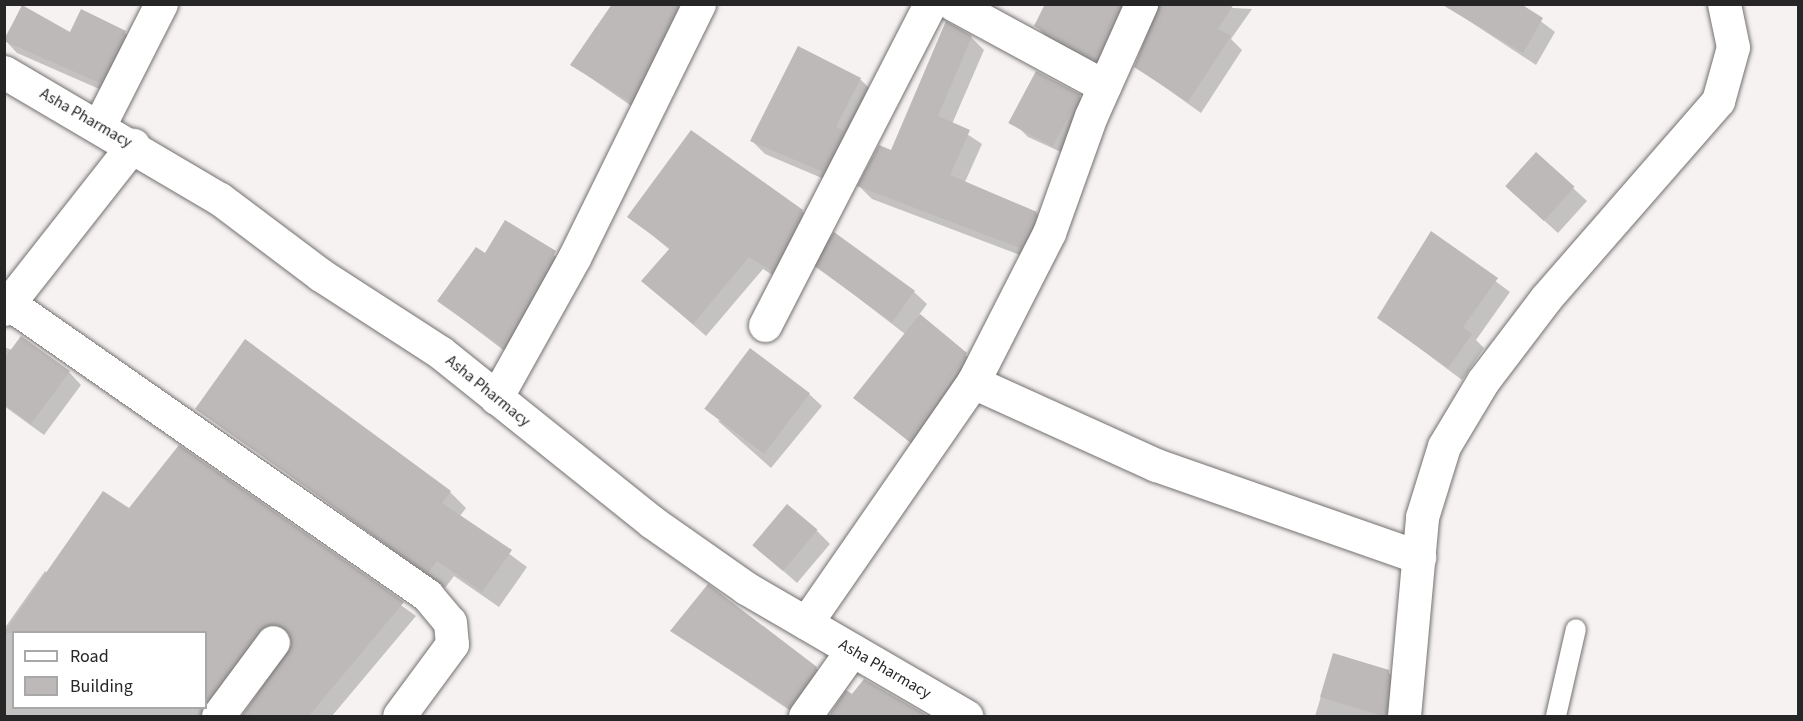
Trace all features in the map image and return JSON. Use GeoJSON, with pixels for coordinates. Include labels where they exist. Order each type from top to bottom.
{"type":"FeatureCollection","features":[{"type":"Feature","properties":{"kind":"street"},"geometry":{"type":"LineString","coordinates":[[100,124],[161,4]]}},
{"type":"Feature","properties":{"kind":"street"},"geometry":{"type":"LineString","coordinates":[[496,398],[575,256],[699,4]]}},
{"type":"Feature","properties":{"kind":"street"},"geometry":{"type":"LineString","coordinates":[[765,325],[930,4]]}},
{"type":"Feature","properties":{"kind":"street"},"geometry":{"type":"LineString","coordinates":[[953,4],[1104,86]]}},
{"type":"Feature","properties":{"kind":"street"},"geometry":{"type":"LineString","coordinates":[[806,623],[973,382],[1049,233],[1104,86],[1142,4]]}},
{"type":"Feature","properties":{"kind":"street"},"geometry":{"type":"LineString","coordinates":[[1404,717],[1422,517],[1444,446],[1483,381],[1546,298],[1718,100],[1733,47],[1724,4]]}},
{"type":"Feature","properties":{"kind":"street","name":"Asha Pharmacy"},"geometry":{"type":"LineString","coordinates":[[4,72],[100,124],[133,145],[440,352],[652,522],[806,623],[966,717]]}},
{"type":"Feature","properties":{"kind":"street"},"geometry":{"type":"LineString","coordinates":[[133,145],[6,304],[427,595],[450,622],[452,644],[399,717]]}},
{"type":"Feature","properties":{"kind":"street"},"geometry":{"type":"LineString","coordinates":[[973,382],[1156,465],[1419,557]]}},
{"type":"Feature","properties":{"kind":"street"},"geometry":{"type":"LineString","coordinates":[[218,717],[273,642]]}},
{"type":"Feature","properties":{"kind":"street"},"geometry":{"type":"LineString","coordinates":[[805,717],[852,650]]}},
{"type":"Feature","properties":{"kind":"lane"},"geometry":{"type":"LineString","coordinates":[[1556,717],[1576,629]]}},
{"type":"Feature","properties":{"kind":"building"},"geometry":{"type":"Polygon","coordinates":[[[612,4],[678,4],[630,102],[570,65],[612,4]]]}},
{"type":"Feature","properties":{"kind":"building"},"geometry":{"type":"Polygon","coordinates":[[[1045,4],[1120,4],[1095,60],[1034,26],[1045,4]]]}},
{"type":"Feature","properties":{"kind":"building"},"geometry":{"type":"Polygon","coordinates":[[[1159,4],[1234,4],[1218,29],[1231,36],[1188,102],[1134,67],[1159,4]]]}},
{"type":"Feature","properties":{"kind":"building"},"geometry":{"type":"Polygon","coordinates":[[[1441,4],[1521,4],[1543,18],[1523,53],[1441,4]]]}},
{"type":"Feature","properties":{"kind":"building"},"geometry":{"type":"Polygon","coordinates":[[[22,5],[70,32],[81,9],[126,31],[100,83],[4,41],[22,5]]]}},
{"type":"Feature","properties":{"kind":"building"},"geometry":{"type":"Polygon","coordinates":[[[946,21],[972,36],[938,116],[970,130],[950,175],[1037,212],[1020,248],[857,186],[879,145],[891,150],[946,21]]]}},
{"type":"Feature","properties":{"kind":"building"},"geometry":{"type":"Polygon","coordinates":[[[798,46],[861,78],[836,127],[844,131],[823,172],[750,141],[798,46]]]}},
{"type":"Feature","properties":{"kind":"building"},"geometry":{"type":"Polygon","coordinates":[[[1036,71],[1080,94],[1052,147],[1008,123],[1036,71]]]}},
{"type":"Feature","properties":{"kind":"building"},"geometry":{"type":"Polygon","coordinates":[[[691,130],[803,210],[772,271],[749,257],[693,324],[641,281],[670,248],[627,217],[691,130]]]}},
{"type":"Feature","properties":{"kind":"building"},"geometry":{"type":"Polygon","coordinates":[[[1536,152],[1575,187],[1544,221],[1505,186],[1536,152]]]}},
{"type":"Feature","properties":{"kind":"building"},"geometry":{"type":"Polygon","coordinates":[[[505,220],[556,251],[502,347],[437,301],[476,247],[485,253],[505,220]]]}},
{"type":"Feature","properties":{"kind":"building"},"geometry":{"type":"Polygon","coordinates":[[[1431,231],[1498,278],[1463,327],[1472,334],[1448,368],[1377,318],[1431,231]]]}},
{"type":"Feature","properties":{"kind":"building"},"geometry":{"type":"Polygon","coordinates":[[[834,232],[915,291],[892,322],[811,264],[834,232]]]}},
{"type":"Feature","properties":{"kind":"building"},"geometry":{"type":"Polygon","coordinates":[[[920,314],[967,353],[909,441],[853,398],[920,314]]]}},
{"type":"Feature","properties":{"kind":"building"},"geometry":{"type":"Polygon","coordinates":[[[21,336],[70,371],[31,424],[4,404],[4,359],[21,336]]]}},
{"type":"Feature","properties":{"kind":"building"},"geometry":{"type":"Polygon","coordinates":[[[245,339],[451,491],[442,503],[512,550],[482,592],[437,561],[428,573],[195,409],[245,339]]]}},
{"type":"Feature","properties":{"kind":"building"},"geometry":{"type":"Polygon","coordinates":[[[750,348],[810,393],[764,454],[704,409],[750,348]]]}},
{"type":"Feature","properties":{"kind":"building"},"geometry":{"type":"Polygon","coordinates":[[[179,445],[404,602],[308,717],[241,717],[291,645],[290,634],[276,624],[258,631],[207,700],[207,631],[12,631],[12,633],[4,633],[103,491],[129,508],[179,445]]]}},
{"type":"Feature","properties":{"kind":"building"},"geometry":{"type":"Polygon","coordinates":[[[787,504],[818,530],[783,571],[752,545],[787,504]]]}},
{"type":"Feature","properties":{"kind":"building"},"geometry":{"type":"Polygon","coordinates":[[[708,584],[817,667],[789,708],[670,631],[708,584]]]}},
{"type":"Feature","properties":{"kind":"building"},"geometry":{"type":"Polygon","coordinates":[[[1333,653],[1389,670],[1386,717],[1320,697],[1333,653]]]}},
{"type":"Feature","properties":{"kind":"building"},"geometry":{"type":"Polygon","coordinates":[[[864,679],[930,717],[828,717],[846,690],[852,694],[864,679]]]}}]}
